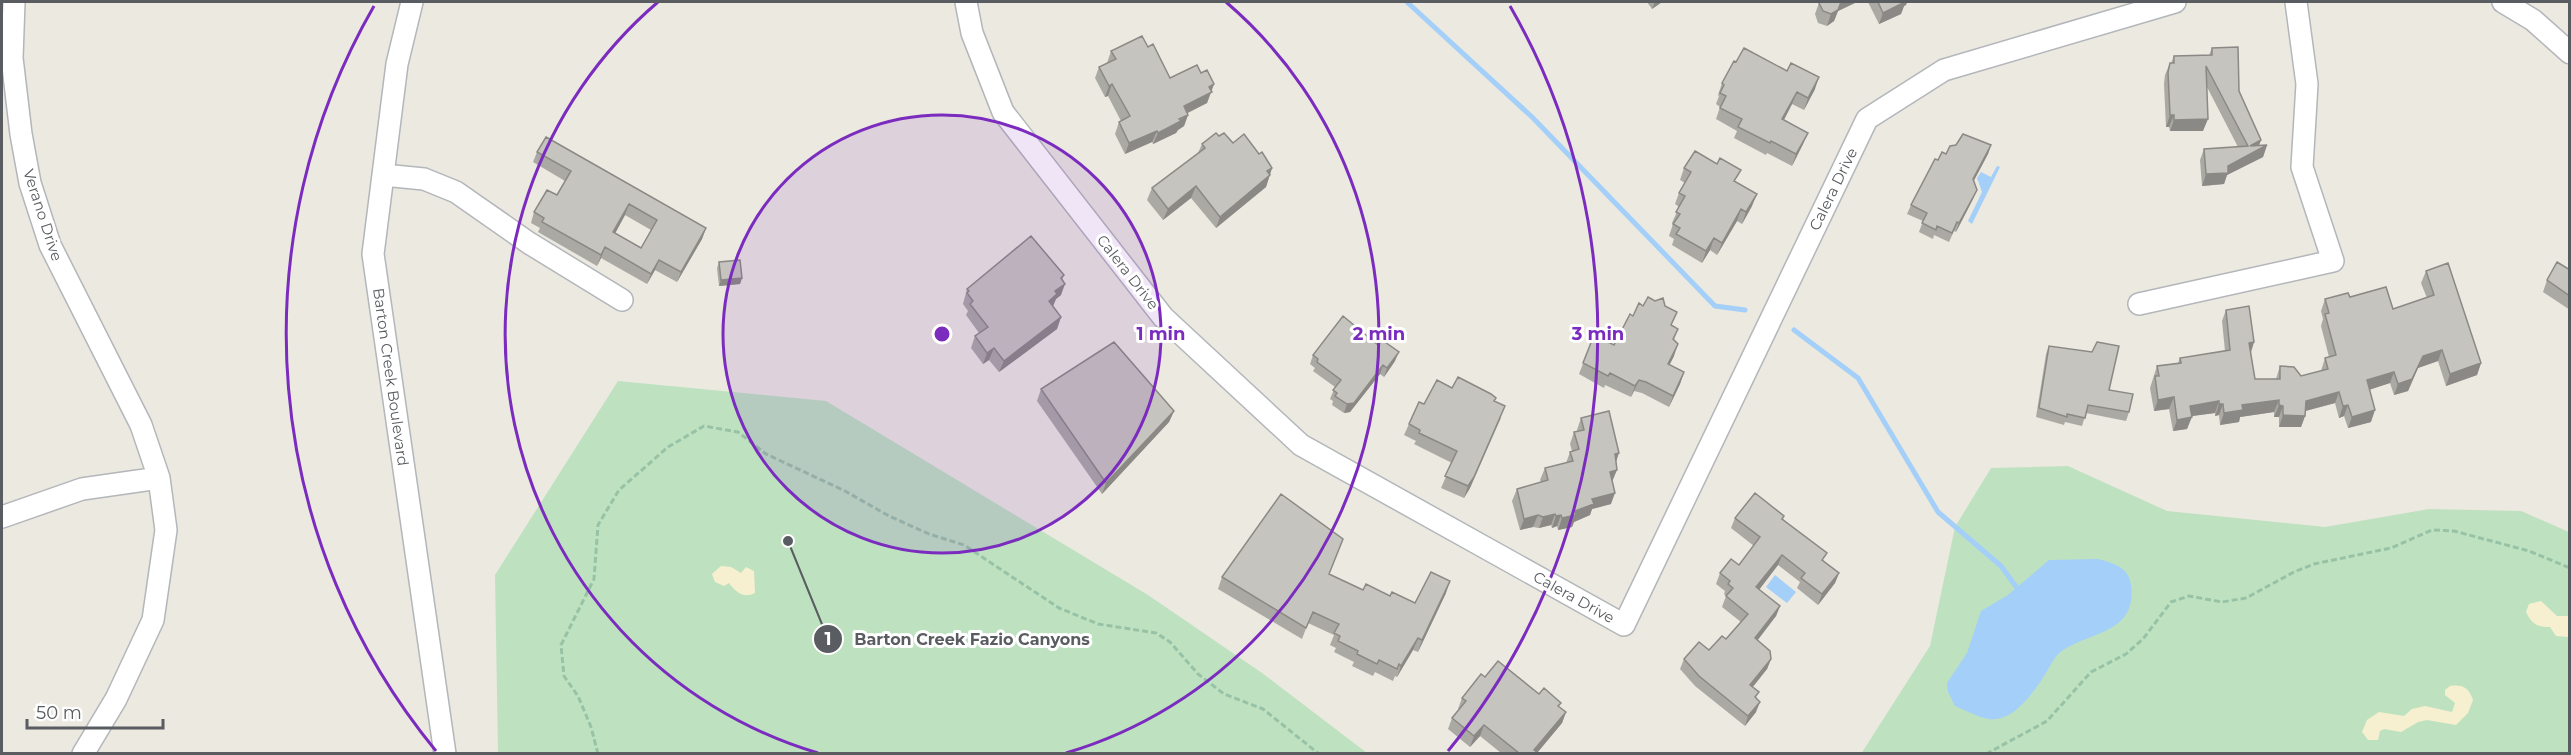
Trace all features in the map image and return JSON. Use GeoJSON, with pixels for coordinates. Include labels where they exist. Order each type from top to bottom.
{"type":"FeatureCollection","features":[{"type":"Feature","properties":{"kind":"street","name":"Verano Drive"},"geometry":{"type":"LineString","coordinates":[[14,2],[12,58],[21,134],[30,183],[50,245],[141,425],[159,478],[166,530],[153,620],[116,699],[83,753]]}},
{"type":"Feature","properties":{"kind":"street","name":"Barton Creek Boulevard"},"geometry":{"type":"LineString","coordinates":[[412,2],[396,64],[373,254],[445,753]]}},
{"type":"Feature","properties":{"kind":"street","name":"Calera Drive"},"geometry":{"type":"LineString","coordinates":[[966,2],[972,33],[1003,112],[1163,317],[1301,445],[1623,625],[1867,119],[1944,70],[2175,2]]}},
{"type":"Feature","properties":{"kind":"street"},"geometry":{"type":"LineString","coordinates":[[2139,304],[2333,261],[2302,167],[2307,84],[2296,2]]}},
{"type":"Feature","properties":{"kind":"street"},"geometry":{"type":"LineString","coordinates":[[2503,2],[2533,20],[2570,53]]}},
{"type":"Feature","properties":{"kind":"street"},"geometry":{"type":"LineString","coordinates":[[382,175],[424,179],[456,192],[529,243],[622,300]]}},
{"type":"Feature","properties":{"kind":"street"},"geometry":{"type":"LineString","coordinates":[[2,517],[82,489],[159,478]]}},
{"type":"Feature","properties":{"kind":"path"},"geometry":{"type":"LineString","coordinates":[[598,753],[591,727],[578,696],[564,676],[561,645],[594,579],[598,525],[619,490],[668,447],[704,426],[738,432],[766,454],[889,516],[929,534],[964,545],[1059,608],[1098,624],[1156,633],[1170,642],[1198,674],[1224,694],[1263,709],[1319,753]]}},
{"type":"Feature","properties":{"kind":"path"},"geometry":{"type":"LineString","coordinates":[[1986,753],[2047,721],[2091,672],[2126,654],[2143,639],[2171,602],[2189,596],[2222,602],[2247,598],[2294,572],[2314,564],[2391,548],[2432,530],[2454,531],[2529,551],[2570,568]]}},
{"type":"Feature","properties":{"kind":"green space"},"geometry":{"type":"Polygon","coordinates":[[[618,381],[826,401],[1148,595],[1262,673],[1367,753],[498,753],[495,575],[618,381]]]}},
{"type":"Feature","properties":{"kind":"green space"},"geometry":{"type":"Polygon","coordinates":[[[2068,466],[2167,511],[2325,527],[2429,509],[2521,511],[2569,532],[2569,753],[1861,754],[1930,646],[1955,527],[1991,468],[2068,466]]]}},
{"type":"Feature","properties":{"kind":"sand"},"geometry":{"type":"Polygon","coordinates":[[[721,566],[731,567],[741,573],[746,567],[754,571],[755,593],[743,595],[729,583],[724,586],[715,582],[712,574],[721,566]]]}},
{"type":"Feature","properties":{"kind":"sand"},"geometry":{"type":"Polygon","coordinates":[[[2541,601],[2557,616],[2569,616],[2569,637],[2556,636],[2550,627],[2535,624],[2530,619],[2526,612],[2529,604],[2541,601]]]}},
{"type":"Feature","properties":{"kind":"sand"},"geometry":{"type":"Polygon","coordinates":[[[2450,686],[2465,688],[2470,692],[2473,700],[2468,713],[2456,725],[2427,720],[2418,722],[2401,732],[2384,729],[2380,731],[2378,740],[2368,740],[2362,732],[2367,720],[2379,712],[2404,716],[2412,709],[2425,706],[2452,712],[2455,703],[2445,695],[2445,690],[2450,686]]]}},
{"type":"Feature","properties":{"kind":"water"},"geometry":{"type":"Polygon","coordinates":[[[1997,166],[2000,167],[1972,224],[1968,221],[1982,192],[1977,178],[1981,172],[1991,177],[1997,166]]]}},
{"type":"Feature","properties":{"kind":"water"},"geometry":{"type":"Polygon","coordinates":[[[2098,559],[2124,570],[2130,579],[2131,601],[2127,613],[2119,622],[2059,653],[2030,696],[2007,716],[1989,719],[1955,706],[1948,692],[1947,683],[1967,653],[1981,611],[2008,595],[2049,560],[2098,559]]]}},
{"type":"Feature","properties":{"kind":"water"},"geometry":{"type":"Polygon","coordinates":[[[1775,575],[1796,592],[1787,603],[1766,587],[1775,575]]]}},
{"type":"Feature","properties":{"kind":"building"},"geometry":{"type":"Polygon","coordinates":[[[1819,2],[1841,2],[1838,10],[1831,14],[1823,11],[1819,2]]]}},
{"type":"Feature","properties":{"kind":"building"},"geometry":{"type":"Polygon","coordinates":[[[1878,2],[1905,2],[1883,13],[1878,2]]]}},
{"type":"Feature","properties":{"kind":"building"},"geometry":{"type":"Polygon","coordinates":[[[1142,36],[1148,47],[1153,44],[1170,78],[1197,65],[1201,73],[1207,70],[1214,84],[1209,87],[1212,92],[1184,106],[1188,115],[1179,119],[1181,121],[1158,133],[1157,131],[1129,143],[1119,122],[1130,116],[1112,84],[1109,86],[1099,67],[1116,59],[1111,51],[1142,36]]]}},
{"type":"Feature","properties":{"kind":"building"},"geometry":{"type":"Polygon","coordinates":[[[2238,47],[2239,91],[2261,140],[2250,146],[2267,145],[2228,166],[2228,173],[2206,174],[2204,149],[2248,146],[2206,66],[2208,119],[2174,120],[2174,115],[2170,115],[2168,72],[2170,63],[2174,63],[2174,56],[2212,55],[2212,48],[2238,47]]]}},
{"type":"Feature","properties":{"kind":"building"},"geometry":{"type":"Polygon","coordinates":[[[1744,48],[1787,71],[1791,63],[1819,77],[1808,98],[1797,92],[1782,119],[1808,133],[1796,154],[1738,127],[1742,119],[1720,108],[1726,96],[1720,93],[1724,85],[1722,83],[1744,48]]]}},
{"type":"Feature","properties":{"kind":"building"},"geometry":{"type":"Polygon","coordinates":[[[1216,133],[1219,136],[1224,133],[1233,143],[1244,134],[1259,154],[1262,152],[1272,168],[1267,171],[1270,175],[1220,217],[1196,186],[1168,209],[1152,188],[1205,148],[1202,144],[1216,133]]]}},
{"type":"Feature","properties":{"kind":"building"},"geometry":{"type":"Polygon","coordinates":[[[1963,134],[1991,145],[1973,179],[1977,190],[1959,223],[1957,222],[1952,233],[1937,226],[1936,230],[1922,223],[1927,213],[1911,205],[1935,159],[1938,160],[1942,152],[1946,154],[1950,146],[1956,145],[1963,134]]]}},
{"type":"Feature","properties":{"kind":"building"},"geometry":{"type":"Polygon","coordinates":[[[546,137],[706,228],[681,272],[659,260],[651,274],[605,247],[601,255],[542,222],[544,218],[534,212],[547,190],[557,195],[571,171],[537,152],[546,137]],[[629,204],[613,232],[641,248],[657,220],[629,204]]]}},
{"type":"Feature","properties":{"kind":"building"},"geometry":{"type":"Polygon","coordinates":[[[1695,151],[1717,164],[1720,158],[1741,170],[1734,181],[1757,194],[1746,212],[1741,209],[1722,243],[1714,238],[1706,251],[1676,234],[1680,228],[1673,224],[1680,214],[1676,212],[1685,196],[1679,193],[1691,172],[1684,168],[1695,151]]]}},
{"type":"Feature","properties":{"kind":"building"},"geometry":{"type":"Polygon","coordinates":[[[1031,236],[1064,275],[1061,278],[1065,284],[1055,291],[1057,294],[1049,301],[1061,317],[1004,361],[994,348],[987,353],[975,336],[988,327],[970,304],[973,301],[967,289],[1031,236]]]}},
{"type":"Feature","properties":{"kind":"building"},"geometry":{"type":"Polygon","coordinates":[[[740,260],[742,278],[721,280],[719,262],[740,260]]]}},
{"type":"Feature","properties":{"kind":"building"},"geometry":{"type":"Polygon","coordinates":[[[2557,262],[2570,270],[2570,296],[2547,280],[2557,262]]]}},
{"type":"Feature","properties":{"kind":"building"},"geometry":{"type":"Polygon","coordinates":[[[2448,263],[2481,363],[2450,374],[2442,350],[2423,356],[2412,379],[2398,384],[2394,372],[2367,380],[2375,410],[2352,417],[2348,405],[2343,406],[2339,392],[2306,401],[2305,416],[2283,415],[2283,406],[2279,405],[2279,400],[2242,405],[2243,410],[2224,413],[2223,404],[2219,404],[2219,401],[2190,406],[2192,417],[2177,420],[2174,397],[2158,400],[2155,376],[2159,376],[2157,366],[2181,363],[2180,358],[2230,350],[2226,310],[2249,306],[2254,342],[2249,343],[2255,379],[2280,379],[2280,366],[2294,367],[2301,376],[2328,369],[2325,358],[2336,355],[2325,314],[2329,313],[2325,299],[2348,293],[2350,297],[2386,287],[2393,309],[2434,295],[2426,271],[2448,263]]]}},
{"type":"Feature","properties":{"kind":"building"},"geometry":{"type":"Polygon","coordinates":[[[1648,297],[1655,301],[1663,298],[1665,306],[1677,312],[1671,325],[1678,329],[1673,339],[1678,344],[1668,364],[1684,372],[1673,396],[1646,382],[1639,380],[1635,386],[1583,363],[1594,335],[1614,345],[1630,314],[1633,316],[1639,303],[1643,306],[1648,297]]]}},
{"type":"Feature","properties":{"kind":"building"},"geometry":{"type":"Polygon","coordinates":[[[1343,316],[1378,345],[1382,340],[1399,352],[1387,368],[1383,365],[1354,403],[1347,404],[1335,396],[1337,393],[1333,390],[1341,380],[1317,362],[1318,359],[1313,355],[1343,316]]]}},
{"type":"Feature","properties":{"kind":"building"},"geometry":{"type":"Polygon","coordinates":[[[1114,342],[1174,411],[1106,483],[1041,389],[1114,342]]]}},
{"type":"Feature","properties":{"kind":"building"},"geometry":{"type":"Polygon","coordinates":[[[2097,342],[2119,346],[2109,390],[2133,394],[2129,412],[2088,405],[2085,418],[2067,414],[2067,417],[2039,408],[2049,346],[2092,352],[2097,342]]]}},
{"type":"Feature","properties":{"kind":"building"},"geometry":{"type":"Polygon","coordinates":[[[1458,377],[1491,394],[1496,398],[1494,401],[1505,406],[1468,486],[1445,476],[1457,451],[1419,433],[1420,430],[1409,424],[1419,402],[1424,404],[1437,380],[1452,388],[1458,377]]]}},
{"type":"Feature","properties":{"kind":"building"},"geometry":{"type":"Polygon","coordinates":[[[1609,411],[1619,453],[1615,454],[1617,470],[1610,472],[1615,493],[1592,499],[1594,504],[1575,511],[1576,515],[1562,518],[1561,515],[1556,516],[1555,514],[1543,517],[1538,515],[1524,519],[1517,489],[1548,480],[1545,468],[1573,461],[1570,452],[1579,449],[1574,432],[1584,430],[1581,418],[1609,411]]]}},
{"type":"Feature","properties":{"kind":"building"},"geometry":{"type":"Polygon","coordinates":[[[1755,493],[1784,516],[1782,519],[1827,553],[1822,560],[1839,573],[1822,594],[1801,578],[1805,573],[1782,555],[1756,587],[1780,606],[1755,638],[1770,651],[1771,659],[1750,685],[1759,692],[1755,697],[1760,702],[1748,716],[1699,676],[1684,659],[1699,642],[1709,650],[1722,636],[1726,639],[1748,614],[1726,596],[1733,588],[1728,584],[1730,581],[1720,573],[1731,559],[1739,565],[1760,537],[1735,518],[1755,493]]]}},
{"type":"Feature","properties":{"kind":"building"},"geometry":{"type":"Polygon","coordinates":[[[1281,494],[1343,539],[1329,574],[1363,590],[1366,584],[1390,596],[1392,592],[1415,603],[1431,572],[1450,581],[1422,640],[1418,638],[1397,669],[1379,660],[1377,664],[1338,641],[1340,636],[1334,633],[1339,624],[1313,612],[1306,628],[1222,577],[1281,494]]]}},
{"type":"Feature","properties":{"kind":"building"},"geometry":{"type":"Polygon","coordinates":[[[1498,661],[1539,694],[1544,688],[1561,703],[1558,706],[1566,712],[1534,750],[1538,753],[1519,753],[1484,725],[1474,736],[1452,718],[1466,701],[1462,698],[1481,674],[1485,677],[1498,661]]]}},
{"type":"Feature","properties":{"kind":"waterway"},"geometry":{"type":"LineString","coordinates":[[1407,2],[1532,117],[1715,306],[1745,310]]}},
{"type":"Feature","properties":{"kind":"waterway"},"geometry":{"type":"LineString","coordinates":[[1794,330],[1858,378],[1938,512],[2001,566],[2017,588],[2022,590]]}},
{"type":"Feature","properties":{"kind":"place","name":"Barton Creek Fazio Canyons"},"geometry":{"type":"Point","coordinates":[788,541]}}]}
